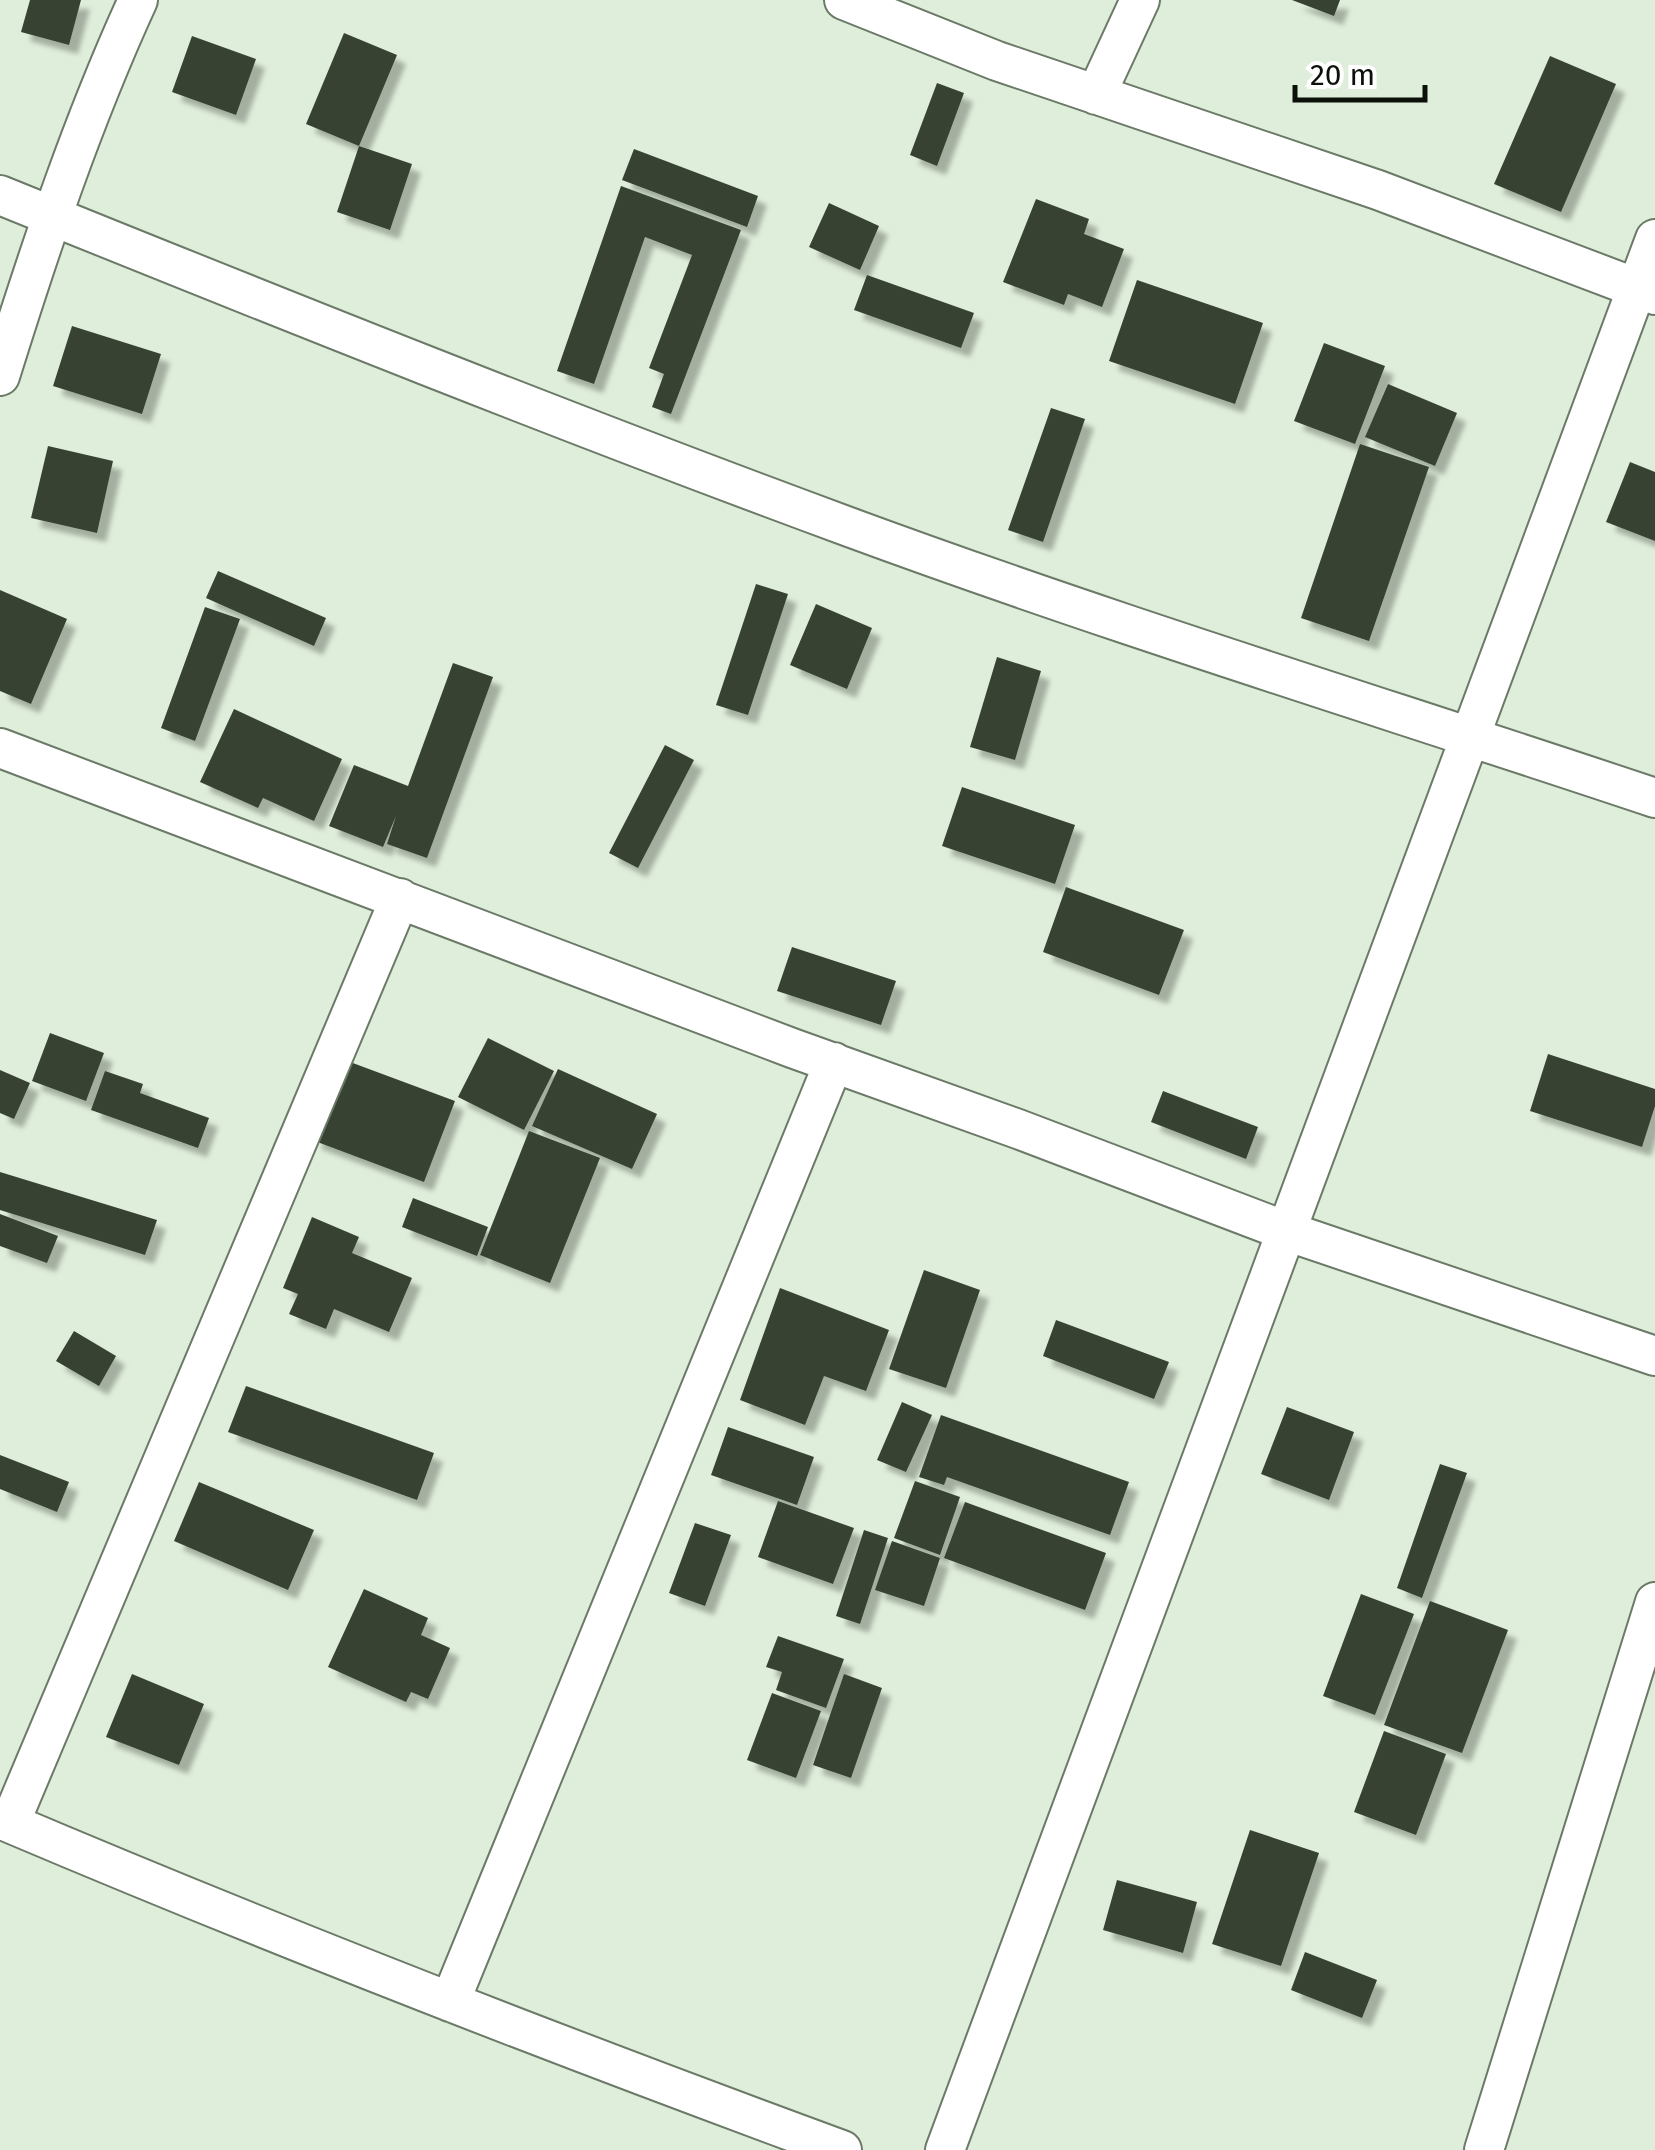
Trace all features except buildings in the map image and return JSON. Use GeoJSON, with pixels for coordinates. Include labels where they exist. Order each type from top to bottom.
{"type":"FeatureCollection","features":[{"type":"Feature","properties":{"kind":"street"},"geometry":{"type":"LineString","coordinates":[[0,376],[51,215],[138,0]]}},
{"type":"Feature","properties":{"kind":"street"},"geometry":{"type":"LineString","coordinates":[[844,0],[997,61],[1378,190],[1646,292]]}},
{"type":"Feature","properties":{"kind":"street"},"geometry":{"type":"LineString","coordinates":[[1096,95],[1140,0]]}},
{"type":"Feature","properties":{"kind":"street"},"geometry":{"type":"LineString","coordinates":[[0,194],[455,378],[852,528],[1122,623],[1655,798]]}},
{"type":"Feature","properties":{"kind":"street"},"geometry":{"type":"LineString","coordinates":[[945,2150],[1470,736],[1646,292],[1655,239]]}},
{"type":"Feature","properties":{"kind":"street"},"geometry":{"type":"LineString","coordinates":[[0,748],[1286,1231],[1655,1356]]}},
{"type":"Feature","properties":{"kind":"street"},"geometry":{"type":"LineString","coordinates":[[400,898],[5,1821],[192,1901],[580,2054],[842,2150]]}},
{"type":"Feature","properties":{"kind":"street"},"geometry":{"type":"LineString","coordinates":[[450,2002],[834,1062]]}},
{"type":"Feature","properties":{"kind":"street"},"geometry":{"type":"LineString","coordinates":[[1484,2150],[1655,1602]]}}]}
